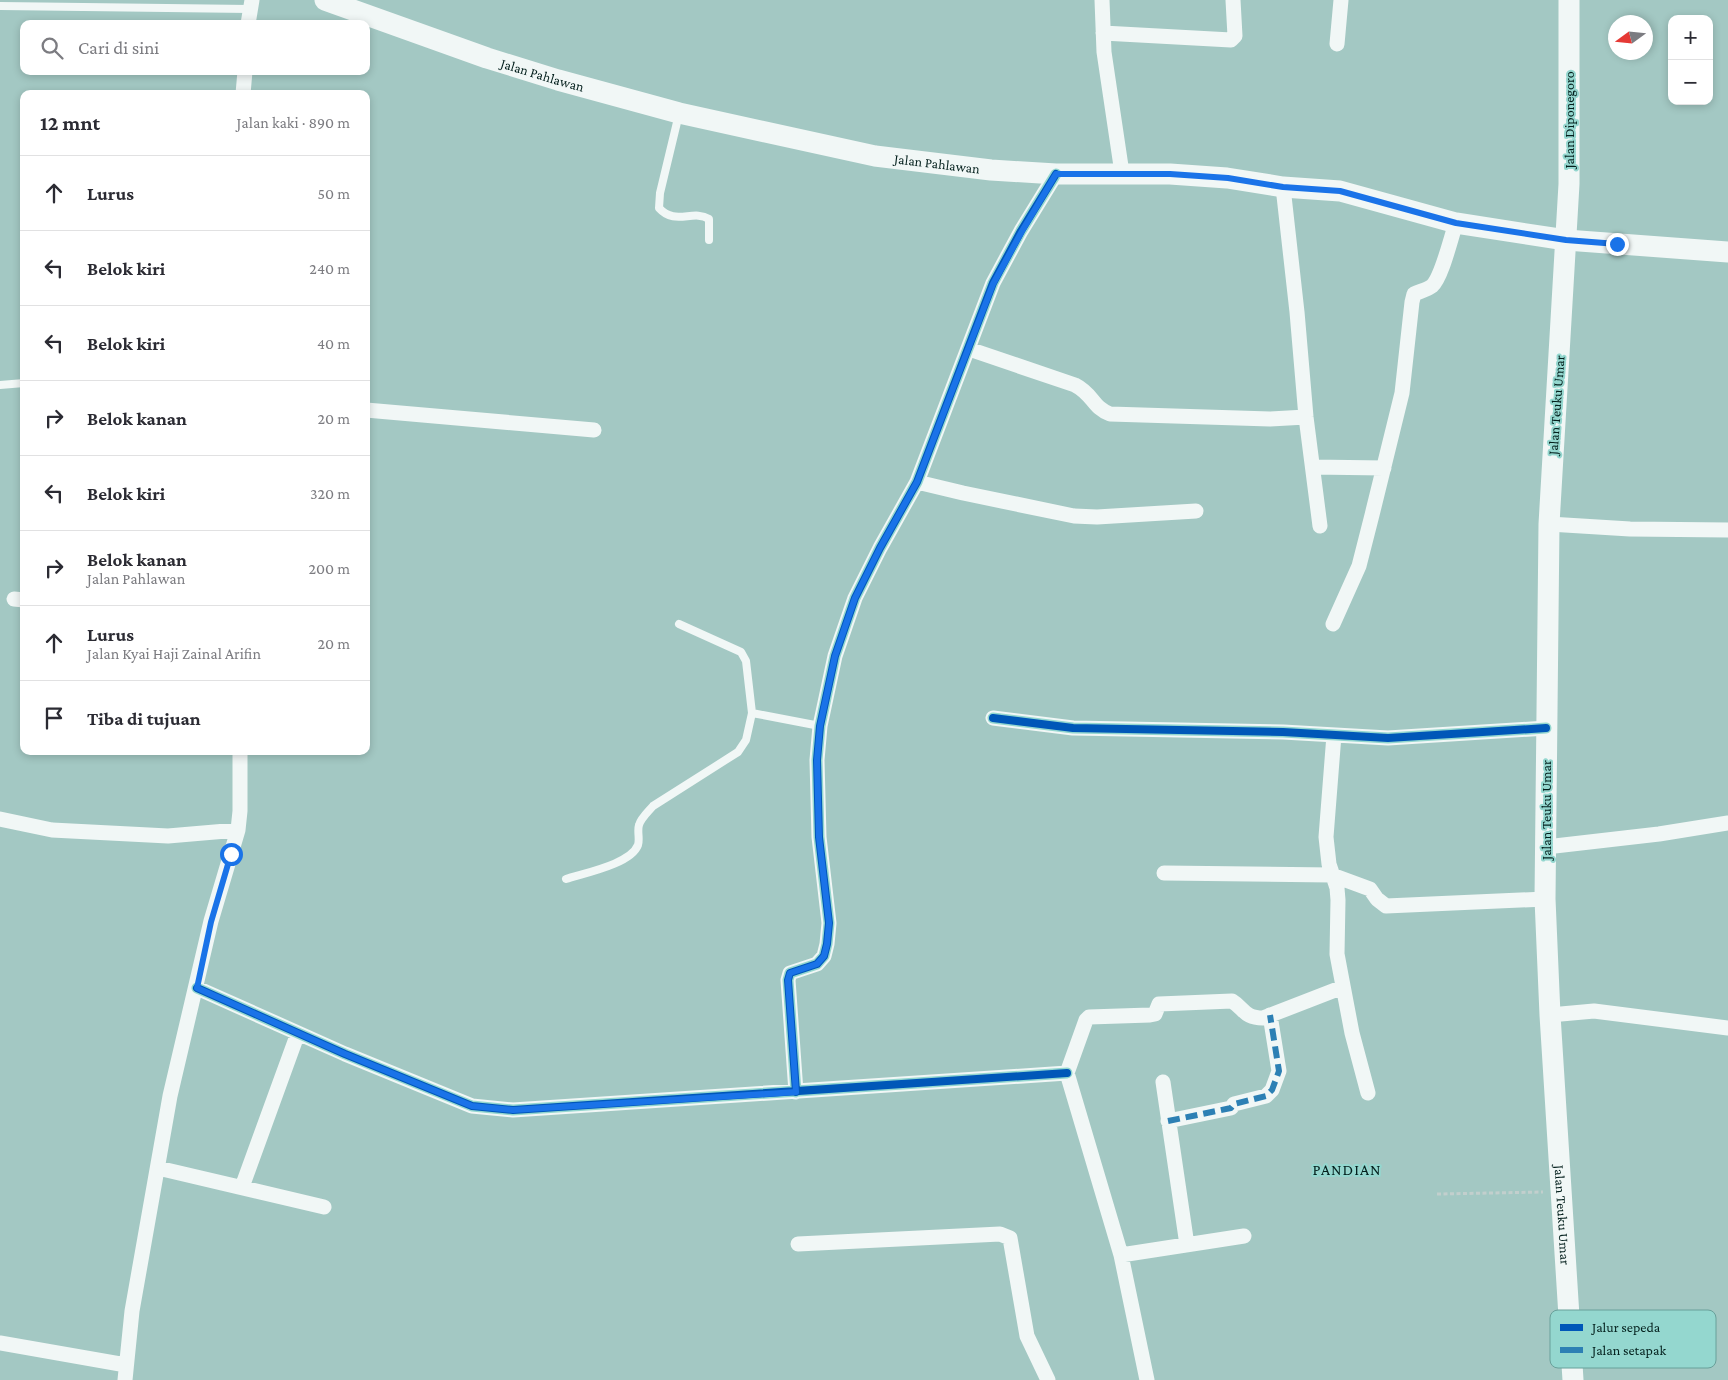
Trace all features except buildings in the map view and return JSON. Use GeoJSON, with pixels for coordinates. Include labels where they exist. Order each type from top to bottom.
{"type":"FeatureCollection","features":[{"type":"Feature","properties":{"kind":"main road","name":"Jalan Pahlawan"},"geometry":{"type":"LineString","coordinates":[[325,0],[351,4],[488,58],[540,75],[679,113],[875,156],[991,170],[1056,174],[1170,174],[1228,178],[1283,187],[1340,191],[1456,223],[1566,240],[1728,252]]}},
{"type":"Feature","properties":{"kind":"main road","name":"Jalan Diponegoro"},"geometry":{"type":"LineString","coordinates":[[1566,240],[1569,184],[1569,0]]}},
{"type":"Feature","properties":{"kind":"main road","name":"Jalan Teuku Umar"},"geometry":{"type":"LineString","coordinates":[[1566,240],[1549,524],[1546,899],[1550,1015],[1569,1310]]}},
{"type":"Feature","properties":{"kind":"street"},"geometry":{"type":"LineString","coordinates":[[1102,0],[1104,52],[1122,173]]}},
{"type":"Feature","properties":{"kind":"street"},"geometry":{"type":"LineString","coordinates":[[1103,33],[1231,40],[1235,36],[1233,0]]}},
{"type":"Feature","properties":{"kind":"street"},"geometry":{"type":"LineString","coordinates":[[1337,44],[1341,0]]}},
{"type":"Feature","properties":{"kind":"street"},"geometry":{"type":"LineString","coordinates":[[243,90],[245,75]]}},
{"type":"Feature","properties":{"kind":"street"},"geometry":{"type":"LineString","coordinates":[[796,1092],[788,980],[790,973],[817,964],[824,956],[827,944],[829,923],[819,837],[817,760],[820,726],[835,656],[855,598],[880,548],[917,482],[993,284],[1056,174]]}},
{"type":"Feature","properties":{"kind":"street"},"geometry":{"type":"LineString","coordinates":[[1283,187],[1306,417],[1320,526]]}},
{"type":"Feature","properties":{"kind":"street"},"geometry":{"type":"LineString","coordinates":[[1333,624],[1359,566],[1384,468],[1402,393],[1414,294],[1432,286],[1435,282],[1443,265],[1456,223]]}},
{"type":"Feature","properties":{"kind":"street"},"geometry":{"type":"LineString","coordinates":[[969,349],[1080,388],[1091,397],[1095,405],[1102,412],[1110,414],[1260,419],[1306,417]]}},
{"type":"Feature","properties":{"kind":"street"},"geometry":{"type":"LineString","coordinates":[[370,410],[594,430]]}},
{"type":"Feature","properties":{"kind":"street"},"geometry":{"type":"LineString","coordinates":[[1313,467],[1384,468]]}},
{"type":"Feature","properties":{"kind":"street"},"geometry":{"type":"LineString","coordinates":[[917,482],[1074,516],[1097,517],[1196,511]]}},
{"type":"Feature","properties":{"kind":"street"},"geometry":{"type":"LineString","coordinates":[[1549,524],[1630,529],[1728,530]]}},
{"type":"Feature","properties":{"kind":"street"},"geometry":{"type":"LineString","coordinates":[[993,718],[1074,728],[1205,730],[1388,738],[1546,728]]}},
{"type":"Feature","properties":{"kind":"street"},"geometry":{"type":"LineString","coordinates":[[1334,735],[1326,837],[1329,864],[1338,900],[1337,954],[1352,1033],[1368,1093]]}},
{"type":"Feature","properties":{"kind":"street"},"geometry":{"type":"LineString","coordinates":[[0,1343],[125,1373],[132,1311],[170,1096],[197,988],[211,922],[238,830],[240,755]]}},
{"type":"Feature","properties":{"kind":"street"},"geometry":{"type":"LineString","coordinates":[[0,819],[52,830],[168,836],[238,830]]}},
{"type":"Feature","properties":{"kind":"street"},"geometry":{"type":"LineString","coordinates":[[1546,847],[1659,834],[1728,823]]}},
{"type":"Feature","properties":{"kind":"street"},"geometry":{"type":"LineString","coordinates":[[1164,873],[1332,875],[1370,889],[1377,899],[1386,906],[1546,899]]}},
{"type":"Feature","properties":{"kind":"street"},"geometry":{"type":"LineString","coordinates":[[1147,1380],[1121,1255],[1067,1073],[1086,1020],[1089,1017],[1155,1014],[1159,1004],[1232,1001],[1246,1015],[1252,1018],[1263,1018],[1343,987]]}},
{"type":"Feature","properties":{"kind":"street"},"geometry":{"type":"LineString","coordinates":[[197,988],[345,1054],[472,1106],[492,1109],[513,1110],[1067,1073]]}},
{"type":"Feature","properties":{"kind":"street"},"geometry":{"type":"LineString","coordinates":[[1550,1015],[1594,1011],[1728,1028]]}},
{"type":"Feature","properties":{"kind":"street"},"geometry":{"type":"LineString","coordinates":[[1168,1121],[1231,1108],[1234,1104],[1266,1096],[1272,1090],[1279,1071],[1270,1015]]}},
{"type":"Feature","properties":{"kind":"street"},"geometry":{"type":"LineString","coordinates":[[242,1187],[298,1033]]}},
{"type":"Feature","properties":{"kind":"street"},"geometry":{"type":"LineString","coordinates":[[1162,1082],[1187,1245]]}},
{"type":"Feature","properties":{"kind":"street"},"geometry":{"type":"LineString","coordinates":[[158,1168],[324,1207]]}},
{"type":"Feature","properties":{"kind":"street"},"geometry":{"type":"LineString","coordinates":[[798,1244],[1000,1234],[1010,1238],[1027,1336],[1048,1380]]}},
{"type":"Feature","properties":{"kind":"street"},"geometry":{"type":"LineString","coordinates":[[1121,1255],[1244,1236]]}},
{"type":"Feature","properties":{"kind":"lane"},"geometry":{"type":"LineString","coordinates":[[0,6],[250,11]]}},
{"type":"Feature","properties":{"kind":"lane"},"geometry":{"type":"LineString","coordinates":[[679,113],[658,208],[664,214],[671,216],[685,218],[704,216],[709,219],[709,240]]}},
{"type":"Feature","properties":{"kind":"lane"},"geometry":{"type":"LineString","coordinates":[[0,384],[20,383]]}},
{"type":"Feature","properties":{"kind":"lane"},"geometry":{"type":"LineString","coordinates":[[566,879],[624,860],[633,853],[638,844],[639,825],[653,806],[738,752],[746,740],[752,713],[744,656],[741,652],[679,624]]}},
{"type":"Feature","properties":{"kind":"lane"},"geometry":{"type":"LineString","coordinates":[[752,713],[820,726]]}},
{"type":"Feature","properties":{"kind":"path"},"geometry":{"type":"LineString","coordinates":[[1437,1194],[1561,1192]]}},
{"type":"Feature","properties":{"kind":"marked path"},"geometry":{"type":"LineString","coordinates":[[1168,1121],[1231,1108],[1234,1104],[1266,1096],[1272,1090],[1279,1071],[1270,1015]]}},
{"type":"Feature","properties":{"kind":"cycle path"},"geometry":{"type":"LineString","coordinates":[[796,1092],[788,980],[790,973],[817,964],[824,956],[827,944],[829,923],[819,837],[817,760],[820,726],[835,656],[855,598],[880,548],[917,482],[993,283],[1021,231],[1056,174]]}},
{"type":"Feature","properties":{"kind":"cycle path"},"geometry":{"type":"LineString","coordinates":[[993,718],[1073,728],[1283,732],[1388,738],[1546,728]]}},
{"type":"Feature","properties":{"kind":"cycle path"},"geometry":{"type":"LineString","coordinates":[[197,988],[345,1054],[472,1106],[513,1110],[1067,1073]]}},
{"type":"Feature","properties":{"kind":"district","name":"PANDIAN"},"geometry":{"type":"Point","coordinates":[1346,1169]}},
{"type":"Feature","properties":{"kind":"route"},"geometry":{"type":"LineString","coordinates":[[231,854],[211,922],[197,988],[345,1054],[472,1106],[492,1109],[513,1110],[796,1092],[788,980],[790,973],[817,964],[824,956],[827,944],[829,923],[819,837],[817,760],[820,726],[835,656],[855,598],[880,548],[917,482],[993,284],[1056,174],[1170,174],[1228,178],[1283,187],[1340,191],[1456,223],[1512,230],[1566,240],[1617,244]]}}]}
